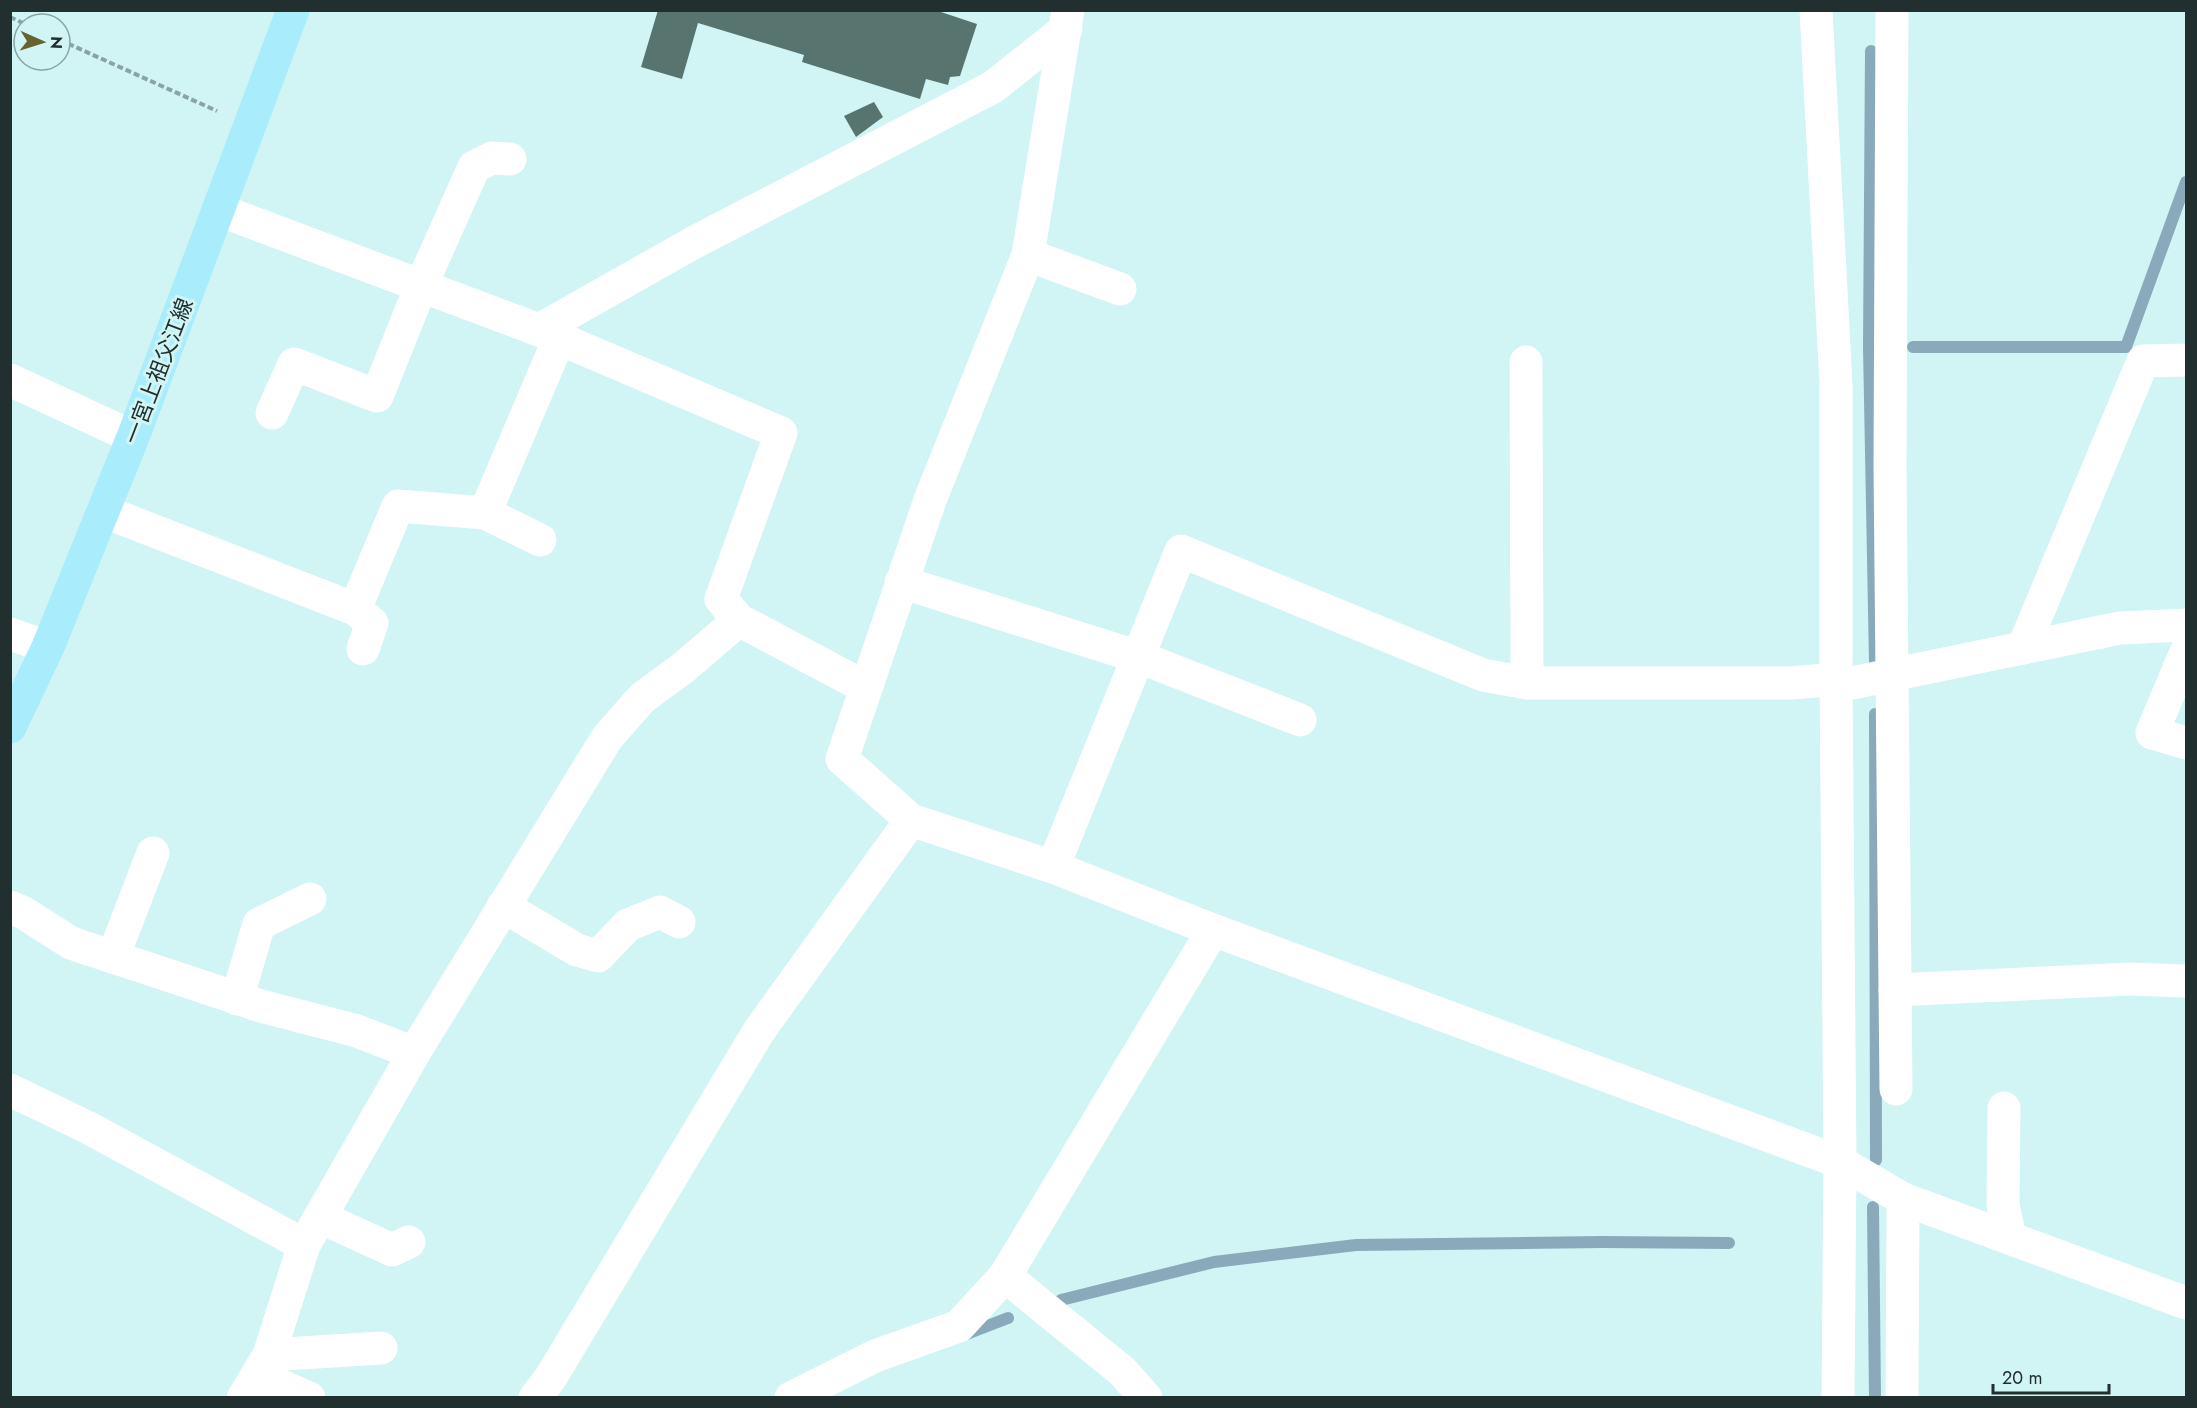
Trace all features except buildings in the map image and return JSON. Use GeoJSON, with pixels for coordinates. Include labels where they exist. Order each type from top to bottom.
{"type":"FeatureCollection","features":[{"type":"Feature","properties":{"kind":"main road","name":"一宮上祖父江線"},"geometry":{"type":"LineString","coordinates":[[10,727],[48,648],[133,437],[293,10]]}},
{"type":"Feature","properties":{"kind":"street"},"geometry":{"type":"LineString","coordinates":[[1816,10],[1836,384],[1840,1162],[1838,1398]]}},
{"type":"Feature","properties":{"kind":"street"},"geometry":{"type":"LineString","coordinates":[[1892,10],[1890,442],[1896,1089]]}},
{"type":"Feature","properties":{"kind":"street"},"geometry":{"type":"LineString","coordinates":[[1067,20],[1028,255],[930,500],[842,759],[911,820],[1053,867],[1213,930],[1840,1162],[1904,1199],[2187,1303]]}},
{"type":"Feature","properties":{"kind":"street"},"geometry":{"type":"LineString","coordinates":[[485,513],[549,335],[693,243],[993,87],[1067,20]]}},
{"type":"Feature","properties":{"kind":"street"},"geometry":{"type":"LineString","coordinates":[[272,413],[294,364],[377,396],[421,286],[474,167],[492,158],[510,159]]}},
{"type":"Feature","properties":{"kind":"street"},"geometry":{"type":"LineString","coordinates":[[219,210],[549,335],[781,433],[721,599],[739,620],[865,687]]}},
{"type":"Feature","properties":{"kind":"street"},"geometry":{"type":"LineString","coordinates":[[1028,255],[1120,289]]}},
{"type":"Feature","properties":{"kind":"street"},"geometry":{"type":"LineString","coordinates":[[2023,648],[2143,361],[2187,360]]}},
{"type":"Feature","properties":{"kind":"street"},"geometry":{"type":"LineString","coordinates":[[1526,362],[1527,683]]}},
{"type":"Feature","properties":{"kind":"street"},"geometry":{"type":"LineString","coordinates":[[10,380],[133,437]]}},
{"type":"Feature","properties":{"kind":"street"},"geometry":{"type":"LineString","coordinates":[[355,609],[398,506],[485,513],[540,540]]}},
{"type":"Feature","properties":{"kind":"street"},"geometry":{"type":"LineString","coordinates":[[103,511],[355,609],[372,623],[363,649]]}},
{"type":"Feature","properties":{"kind":"street"},"geometry":{"type":"LineString","coordinates":[[1053,867],[1181,551],[1483,675],[1527,683],[1793,683],[1836,679],[1852,683],[2120,628],[2187,625]]}},
{"type":"Feature","properties":{"kind":"street"},"geometry":{"type":"LineString","coordinates":[[901,582],[1139,657],[1300,720]]}},
{"type":"Feature","properties":{"kind":"street"},"geometry":{"type":"LineString","coordinates":[[256,1376],[304,1245],[414,1053],[607,738],[642,698],[683,668],[739,620]]}},
{"type":"Feature","properties":{"kind":"street"},"geometry":{"type":"LineString","coordinates":[[10,634],[48,648]]}},
{"type":"Feature","properties":{"kind":"street"},"geometry":{"type":"LineString","coordinates":[[2187,652],[2152,733],[2187,743]]}},
{"type":"Feature","properties":{"kind":"street"},"geometry":{"type":"LineString","coordinates":[[552,1391],[759,1031],[911,820]]}},
{"type":"Feature","properties":{"kind":"street"},"geometry":{"type":"LineString","coordinates":[[113,957],[153,854]]}},
{"type":"Feature","properties":{"kind":"street"},"geometry":{"type":"LineString","coordinates":[[237,999],[259,924],[310,899]]}},
{"type":"Feature","properties":{"kind":"street"},"geometry":{"type":"LineString","coordinates":[[503,906],[577,950],[598,956],[628,925],[660,912],[679,922]]}},
{"type":"Feature","properties":{"kind":"street"},"geometry":{"type":"LineString","coordinates":[[10,907],[24,913],[71,943],[237,999],[357,1031],[414,1053]]}},
{"type":"Feature","properties":{"kind":"street"},"geometry":{"type":"LineString","coordinates":[[791,1398],[875,1356],[959,1326],[1005,1276],[1213,930]]}},
{"type":"Feature","properties":{"kind":"street"},"geometry":{"type":"LineString","coordinates":[[1895,990],[2130,979],[2187,981]]}},
{"type":"Feature","properties":{"kind":"street"},"geometry":{"type":"LineString","coordinates":[[10,1090],[88,1128],[304,1245]]}},
{"type":"Feature","properties":{"kind":"street"},"geometry":{"type":"LineString","coordinates":[[2004,1108],[2003,1205],[2010,1238]]}},
{"type":"Feature","properties":{"kind":"street"},"geometry":{"type":"LineString","coordinates":[[1902,1398],[1904,1199]]}},
{"type":"Feature","properties":{"kind":"street"},"geometry":{"type":"LineString","coordinates":[[320,1217],[392,1250],[409,1242]]}},
{"type":"Feature","properties":{"kind":"street"},"geometry":{"type":"LineString","coordinates":[[1005,1276],[1122,1371],[1146,1398]]}},
{"type":"Feature","properties":{"kind":"street"},"geometry":{"type":"LineString","coordinates":[[256,1376],[381,1348]]}},
{"type":"Feature","properties":{"kind":"street"},"geometry":{"type":"LineString","coordinates":[[256,1376],[309,1398]]}},
{"type":"Feature","properties":{"kind":"path"},"geometry":{"type":"LineString","coordinates":[[72,45],[251,127]]}},
{"type":"Feature","properties":{"kind":"waterway"},"geometry":{"type":"LineString","coordinates":[[1871,51],[1869,347],[1875,663]]}},
{"type":"Feature","properties":{"kind":"waterway"},"geometry":{"type":"LineString","coordinates":[[1913,347],[2126,347],[2186,182]]}},
{"type":"Feature","properties":{"kind":"waterway"},"geometry":{"type":"LineString","coordinates":[[1875,714],[1876,1160]]}},
{"type":"Feature","properties":{"kind":"waterway"},"geometry":{"type":"LineString","coordinates":[[1873,1207],[1875,1398]]}},
{"type":"Feature","properties":{"kind":"waterway"},"geometry":{"type":"LineString","coordinates":[[1061,1300],[1214,1262],[1356,1245],[1729,1243]]}},
{"type":"Feature","properties":{"kind":"waterway"},"geometry":{"type":"LineString","coordinates":[[964,1335],[1008,1318]]}}]}
